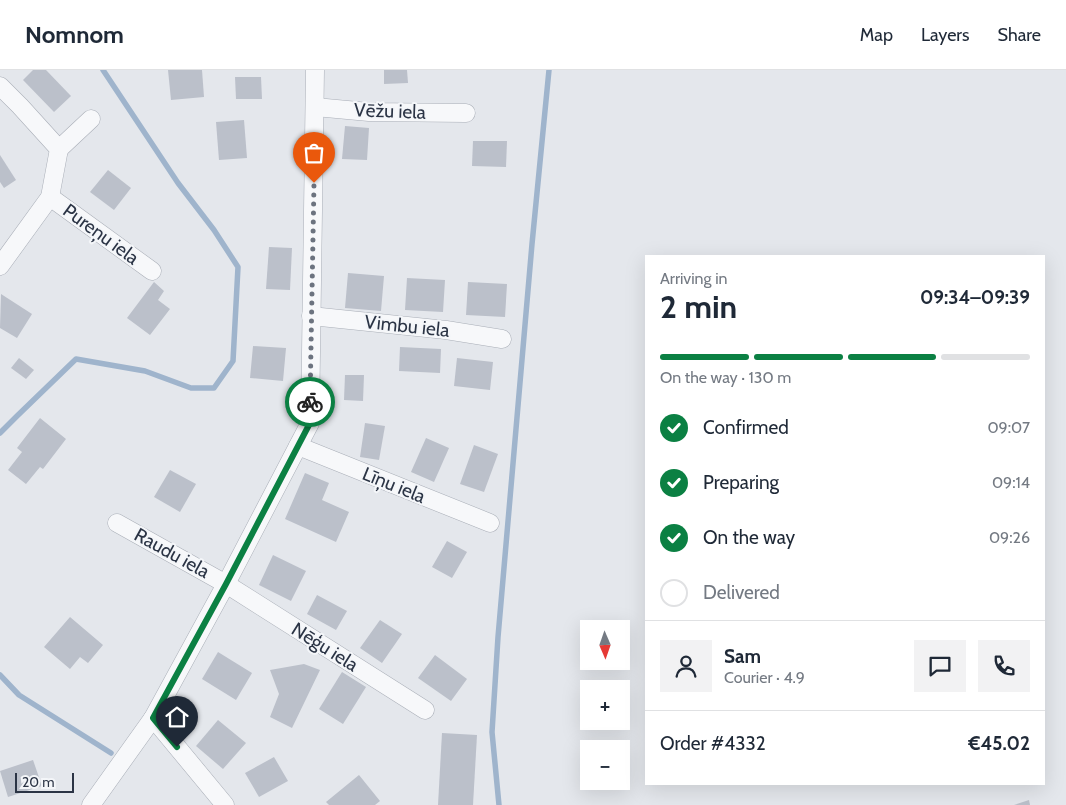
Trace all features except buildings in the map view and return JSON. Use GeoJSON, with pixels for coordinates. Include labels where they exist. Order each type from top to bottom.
{"type":"FeatureCollection","features":[{"type":"Feature","properties":{"kind":"street"},"geometry":{"type":"LineString","coordinates":[[91,805],[153,718],[310,423],[315,70]]}},
{"type":"Feature","properties":{"kind":"street"},"geometry":{"type":"LineString","coordinates":[[0,86],[59,149]]}},
{"type":"Feature","properties":{"kind":"street","name":"Vēžu iela"},"geometry":{"type":"LineString","coordinates":[[315,107],[369,112],[466,113]]}},
{"type":"Feature","properties":{"kind":"street"},"geometry":{"type":"LineString","coordinates":[[0,266],[50,197],[59,149],[91,119]]}},
{"type":"Feature","properties":{"kind":"street","name":"Pureņu iela"},"geometry":{"type":"LineString","coordinates":[[50,197],[152,271]]}},
{"type":"Feature","properties":{"kind":"street","name":"Vimbu iela"},"geometry":{"type":"LineString","coordinates":[[312,316],[446,330],[502,339]]}},
{"type":"Feature","properties":{"kind":"street","name":"Līņu iela"},"geometry":{"type":"LineString","coordinates":[[298,446],[490,523]]}},
{"type":"Feature","properties":{"kind":"street","name":"Raudu iela"},"geometry":{"type":"LineString","coordinates":[[117,523],[226,584]]}},
{"type":"Feature","properties":{"kind":"street","name":"Nēģu iela"},"geometry":{"type":"LineString","coordinates":[[226,584],[425,710]]}},
{"type":"Feature","properties":{"kind":"street"},"geometry":{"type":"LineString","coordinates":[[153,718],[225,805]]}},
{"type":"Feature","properties":{"kind":"waterway"},"geometry":{"type":"LineString","coordinates":[[0,433],[76,359],[145,371],[191,388],[214,388],[233,361],[238,267],[214,230],[178,183],[103,70]]}},
{"type":"Feature","properties":{"kind":"waterway"},"geometry":{"type":"LineString","coordinates":[[499,805],[492,732],[498,637],[549,70]]}},
{"type":"Feature","properties":{"kind":"waterway"},"geometry":{"type":"LineString","coordinates":[[0,675],[19,695],[111,753]]}},
{"type":"Feature","properties":{"kind":"way so far"},"geometry":{"type":"LineString","coordinates":[[310,402],[314,183]]}},
{"type":"Feature","properties":{"kind":"route"},"geometry":{"type":"LineString","coordinates":[[177,747],[153,718],[310,423],[310,402]]}}]}
